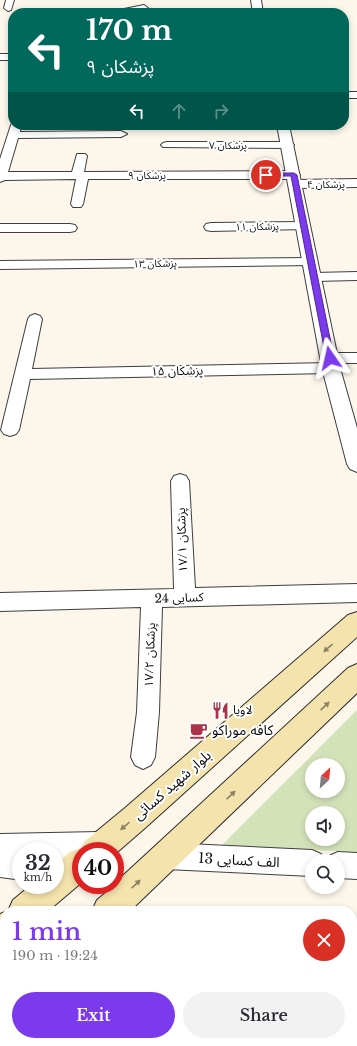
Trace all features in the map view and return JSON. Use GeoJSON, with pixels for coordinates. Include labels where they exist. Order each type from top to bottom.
{"type":"FeatureCollection","features":[{"type":"Feature","properties":{"kind":"main road","name":"بلوار شهید کسائی"},"geometry":{"type":"LineString","coordinates":[[106,842],[357,622]]}},
{"type":"Feature","properties":{"kind":"main road"},"geometry":{"type":"LineString","coordinates":[[113,906],[357,676]]}},
{"type":"Feature","properties":{"kind":"main road","name":"بلوار شهید کسائی"},"geometry":{"type":"LineString","coordinates":[[64,877],[72,871]]}},
{"type":"Feature","properties":{"kind":"main road","name":"بلوار شهید کسائی"},"geometry":{"type":"LineString","coordinates":[[29,900],[39,894]]}},
{"type":"Feature","properties":{"kind":"street"},"geometry":{"type":"LineString","coordinates":[[0,177],[14,130],[121,134]]}},
{"type":"Feature","properties":{"kind":"street"},"geometry":{"type":"LineString","coordinates":[[284,130],[331,363],[357,464]]}},
{"type":"Feature","properties":{"kind":"street","name":"۷ پزشکان"},"geometry":{"type":"LineString","coordinates":[[167,145],[288,145]]}},
{"type":"Feature","properties":{"kind":"street"},"geometry":{"type":"LineString","coordinates":[[77,204],[81,156]]}},
{"type":"Feature","properties":{"kind":"street"},"geometry":{"type":"LineString","coordinates":[[211,162],[211,175]]}},
{"type":"Feature","properties":{"kind":"street","name":"۹ پزشکان"},"geometry":{"type":"LineString","coordinates":[[0,177],[211,175],[295,179]]}},
{"type":"Feature","properties":{"kind":"street","name":"۴ پزشکان"},"geometry":{"type":"LineString","coordinates":[[295,179],[357,184]]}},
{"type":"Feature","properties":{"kind":"street","name":"۱۱ پزشکان"},"geometry":{"type":"LineString","coordinates":[[211,227],[304,226]]}},
{"type":"Feature","properties":{"kind":"street"},"geometry":{"type":"LineString","coordinates":[[0,228],[70,228]]}},
{"type":"Feature","properties":{"kind":"street","name":"۱۳ پزشکان"},"geometry":{"type":"LineString","coordinates":[[0,265],[312,269],[357,276]]}},
{"type":"Feature","properties":{"kind":"street"},"geometry":{"type":"LineString","coordinates":[[10,430],[35,319]]}},
{"type":"Feature","properties":{"kind":"street","name":"۱۵ پزشکان"},"geometry":{"type":"LineString","coordinates":[[22,374],[331,363],[357,358]]}},
{"type":"Feature","properties":{"kind":"street","name":"۱۷/۱ پزشکان"},"geometry":{"type":"LineString","coordinates":[[180,482],[185,598]]}},
{"type":"Feature","properties":{"kind":"street","name":"کسایی 24"},"geometry":{"type":"LineString","coordinates":[[0,602],[357,593]]}},
{"type":"Feature","properties":{"kind":"street","name":"۱۷/۲ پزشکان"},"geometry":{"type":"LineString","coordinates":[[143,757],[148,712],[152,599]]}},
{"type":"Feature","properties":{"kind":"street"},"geometry":{"type":"LineString","coordinates":[[0,849],[72,853]]}},
{"type":"Feature","properties":{"kind":"street","name":"13 الف کسایی"},"geometry":{"type":"LineString","coordinates":[[166,856],[305,863]]}},
{"type":"Feature","properties":{"kind":"street"},"geometry":{"type":"LineString","coordinates":[[0,862],[12,863]]}},
{"type":"Feature","properties":{"kind":"street"},"geometry":{"type":"LineString","coordinates":[[345,865],[357,866]]}},
{"type":"Feature","properties":{"kind":"green space"},"geometry":{"type":"Polygon","coordinates":[[[357,710],[357,852],[221,846],[305,762],[305,798],[345,798],[345,758],[309,758],[357,710]]]}},
{"type":"Feature","properties":{"kind":"place","name":"لاویا"},"geometry":{"type":"Point","coordinates":[220,710]}},
{"type":"Feature","properties":{"kind":"place","name":"کافه موراکو"},"geometry":{"type":"Point","coordinates":[199,730]}},
{"type":"Feature","properties":{"kind":"route"},"geometry":{"type":"LineString","coordinates":[[266,175],[294,175],[330,358]]}}]}
